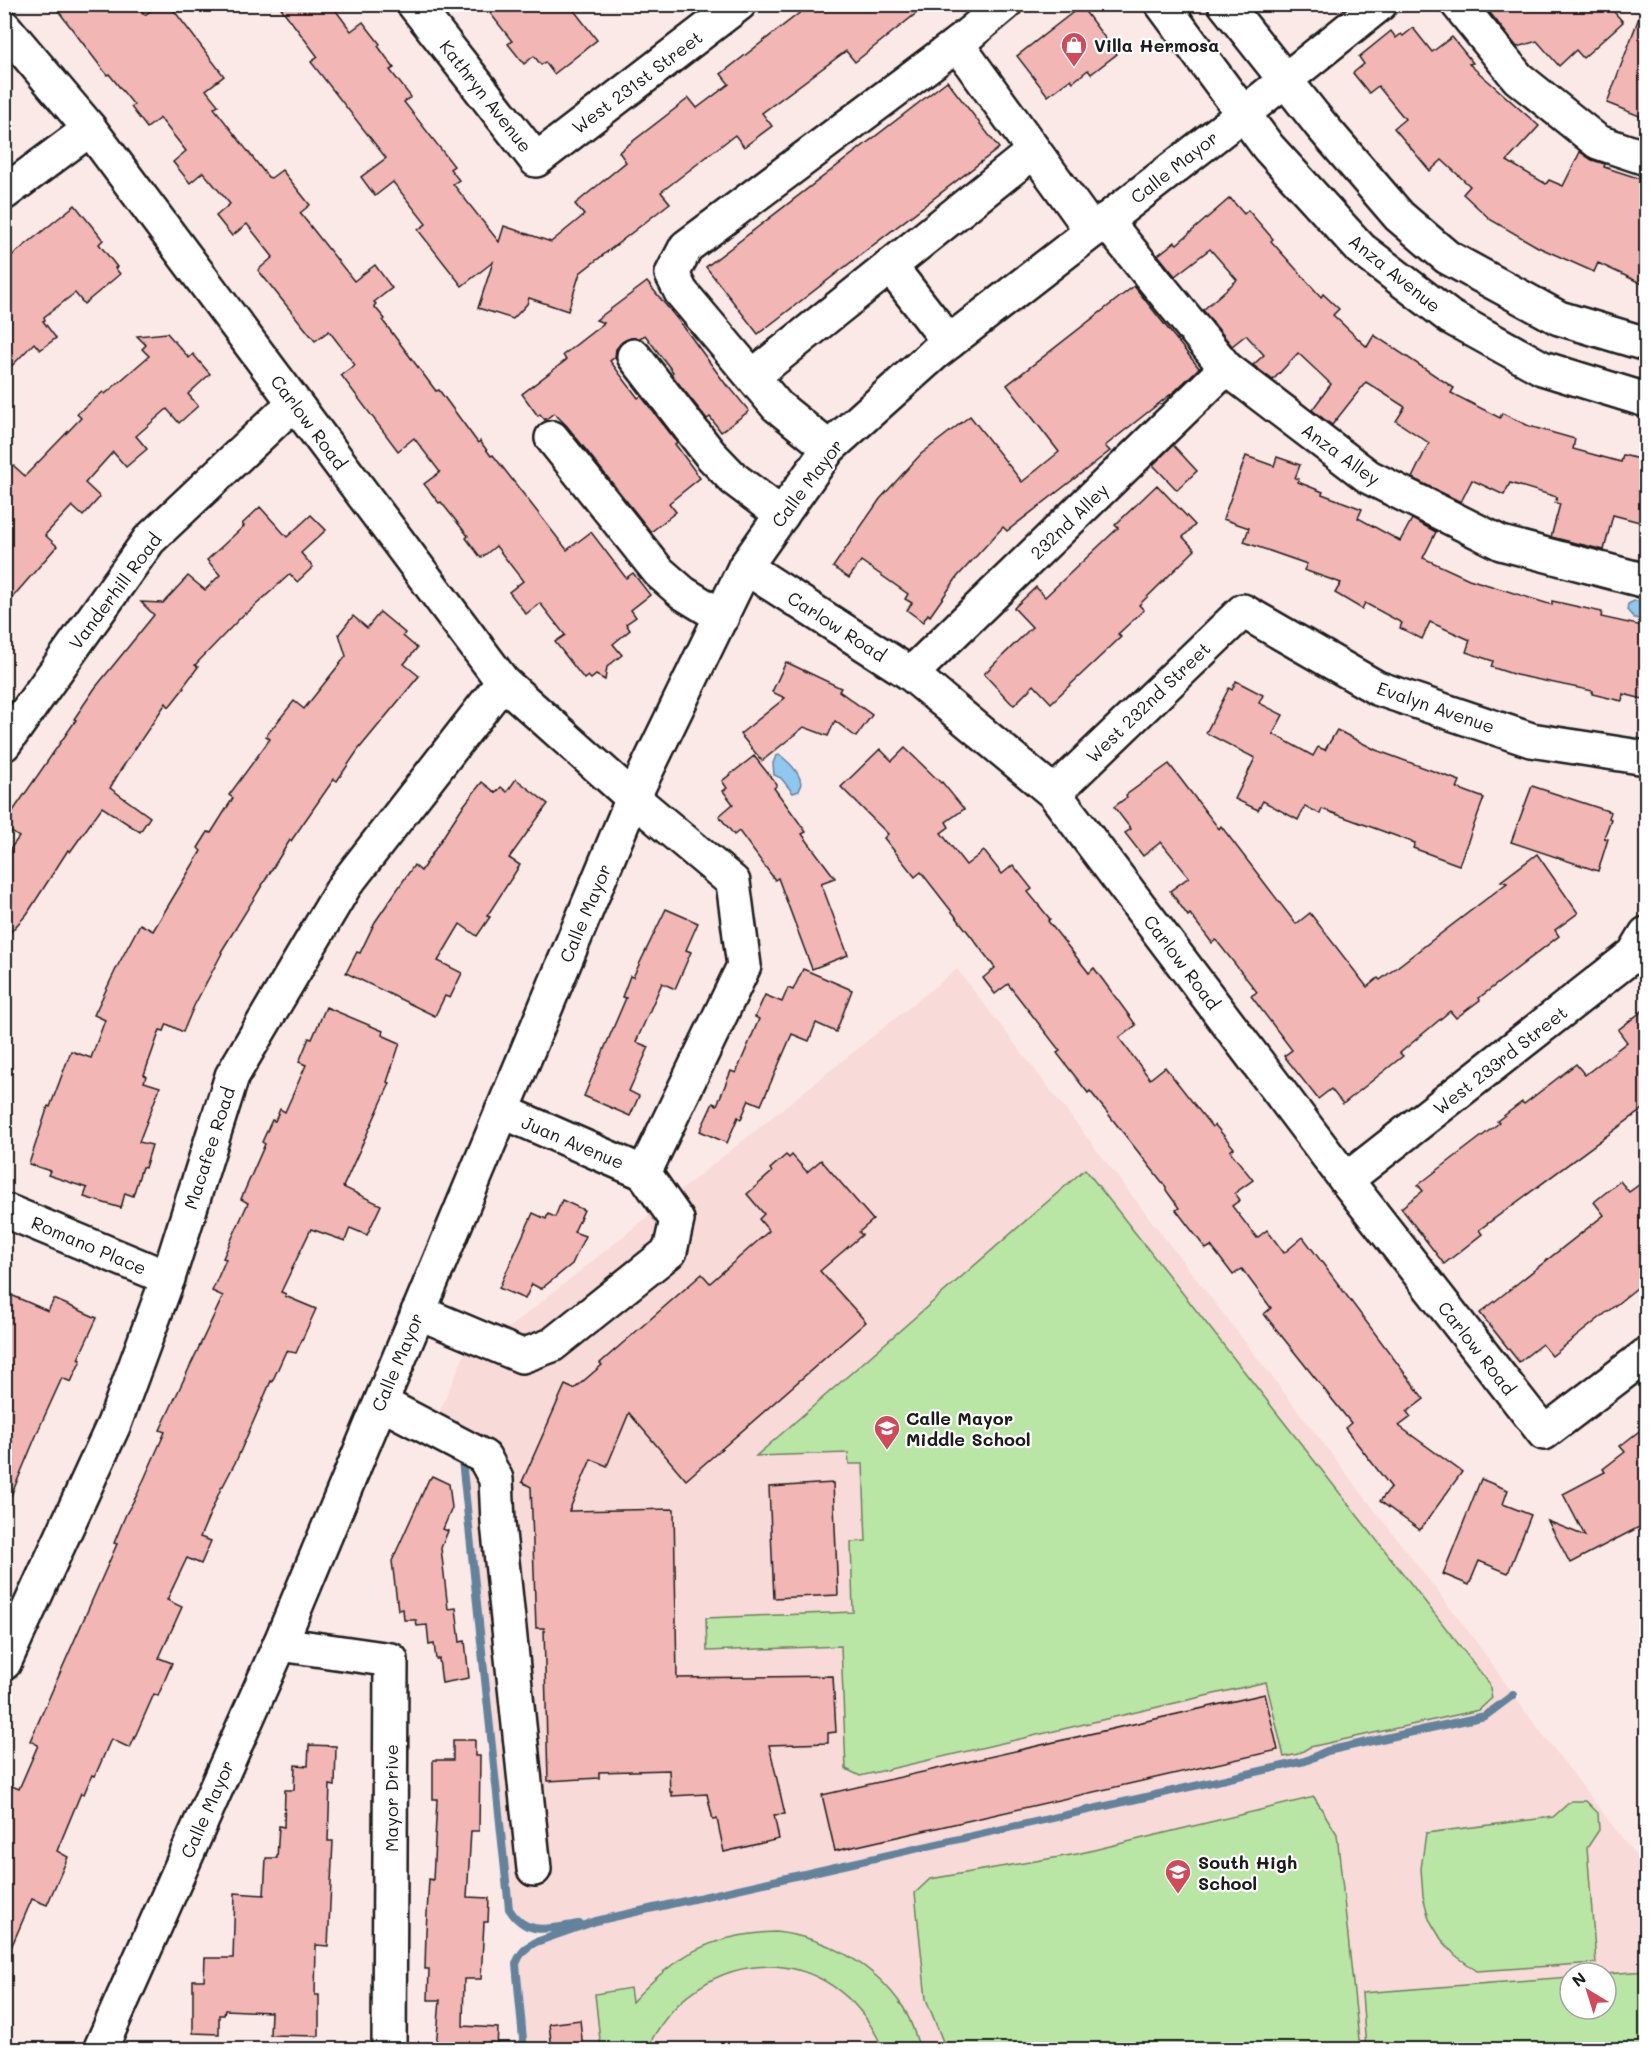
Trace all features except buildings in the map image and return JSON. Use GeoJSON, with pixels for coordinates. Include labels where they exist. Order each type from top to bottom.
{"type":"FeatureCollection","features":[{"type":"Feature","properties":{"kind":"street","name":"Kathryn Avenue"},"geometry":{"type":"LineString","coordinates":[[414,4],[536,160]]}},
{"type":"Feature","properties":{"kind":"street","name":"West 231st Street"},"geometry":{"type":"LineString","coordinates":[[536,160],[739,4]]}},
{"type":"Feature","properties":{"kind":"street"},"geometry":{"type":"LineString","coordinates":[[829,448],[777,406],[681,292],[672,274],[686,247],[957,44],[1005,4]]}},
{"type":"Feature","properties":{"kind":"street","name":"Anza Avenue"},"geometry":{"type":"LineString","coordinates":[[1162,4],[1268,147],[1361,249],[1450,318],[1542,368],[1647,400]]}},
{"type":"Feature","properties":{"kind":"street"},"geometry":{"type":"LineString","coordinates":[[1225,4],[1320,123],[1399,216],[1447,257],[1559,318],[1647,344]]}},
{"type":"Feature","properties":{"kind":"street","name":"Calle Mayor"},"geometry":{"type":"LineString","coordinates":[[100,2049],[280,1644],[633,798],[745,567],[829,448],[949,342],[1243,114],[1380,4]]}},
{"type":"Feature","properties":{"kind":"street"},"geometry":{"type":"LineString","coordinates":[[1458,4],[1518,78],[1598,142],[1647,158]]}},
{"type":"Feature","properties":{"kind":"street","name":"Carlow Road"},"geometry":{"type":"LineString","coordinates":[[4,27],[90,129],[503,682],[633,798],[733,882],[744,966],[644,1173]]}},
{"type":"Feature","properties":{"kind":"street","name":"Anza Alley"},"geometry":{"type":"LineString","coordinates":[[957,44],[1034,151],[1226,368],[1369,477],[1501,543],[1647,581]]}},
{"type":"Feature","properties":{"kind":"street"},"geometry":{"type":"LineString","coordinates":[[4,193],[90,129]]}},
{"type":"Feature","properties":{"kind":"street"},"geometry":{"type":"LineString","coordinates":[[753,376],[1034,151]]}},
{"type":"Feature","properties":{"kind":"street"},"geometry":{"type":"LineString","coordinates":[[890,266],[949,342]]}},
{"type":"Feature","properties":{"kind":"street"},"geometry":{"type":"LineString","coordinates":[[634,356],[710,454],[734,479],[782,515]]}},
{"type":"Feature","properties":{"kind":"street","name":"232nd Alley"},"geometry":{"type":"LineString","coordinates":[[911,674],[1226,368]]}},
{"type":"Feature","properties":{"kind":"street","name":"Vanderhill Road"},"geometry":{"type":"LineString","coordinates":[[4,744],[149,540],[294,403]]}},
{"type":"Feature","properties":{"kind":"street"},"geometry":{"type":"LineString","coordinates":[[552,438],[659,572],[683,593],[722,617]]}},
{"type":"Feature","properties":{"kind":"street","name":"Carlow Road"},"geometry":{"type":"LineString","coordinates":[[745,567],[911,674],[1054,793],[1346,1180],[1544,1433],[1647,1355]]}},
{"type":"Feature","properties":{"kind":"street","name":"Evalyn Avenue"},"geometry":{"type":"LineString","coordinates":[[1243,611],[1377,688],[1531,740],[1647,758]]}},
{"type":"Feature","properties":{"kind":"street","name":"West 232nd Street"},"geometry":{"type":"LineString","coordinates":[[1054,793],[1243,611]]}},
{"type":"Feature","properties":{"kind":"street","name":"Macafee Road"},"geometry":{"type":"LineString","coordinates":[[4,1663],[114,1424],[168,1278],[232,1076],[345,885],[503,682]]}},
{"type":"Feature","properties":{"kind":"street","name":"West 233rd Street"},"geometry":{"type":"LineString","coordinates":[[1346,1180],[1635,954],[1647,934]]}},
{"type":"Feature","properties":{"kind":"street","name":"Juan Avenue"},"geometry":{"type":"LineString","coordinates":[[502,1111],[644,1173]]}},
{"type":"Feature","properties":{"kind":"street"},"geometry":{"type":"LineString","coordinates":[[418,1312],[522,1356],[552,1345],[670,1251],[677,1220],[644,1173]]}},
{"type":"Feature","properties":{"kind":"street","name":"Romano Place"},"geometry":{"type":"LineString","coordinates":[[9,1212],[168,1278]]}},
{"type":"Feature","properties":{"kind":"street"},"geometry":{"type":"LineString","coordinates":[[381,1403],[484,1457],[496,1479],[498,1523],[534,1869]]}},
{"type":"Feature","properties":{"kind":"street","name":"Mayor Drive"},"geometry":{"type":"LineString","coordinates":[[280,1644],[392,1660],[389,2049]]}},
{"type":"Feature","properties":{"kind":"shaded area","name":"Calle Mayor Middle School"},"geometry":{"type":"Polygon","coordinates":[[[957,969],[1475,1640],[1524,1710],[1646,1869],[1646,2049],[524,2049],[516,1964],[520,1955],[547,1939],[593,1922],[543,1929],[532,1928],[522,1925],[509,1909],[462,1460],[426,1443],[478,1323],[510,1327],[957,969]]]}},
{"type":"Feature","properties":{"kind":"green space"},"geometry":{"type":"Polygon","coordinates":[[[1085,1169],[1489,1683],[1492,1698],[1479,1710],[1310,1747],[1298,1754],[1284,1757],[1266,1682],[860,1776],[846,1769],[841,1646],[707,1651],[706,1618],[853,1612],[851,1542],[866,1541],[863,1464],[849,1464],[848,1453],[756,1456],[1085,1169]]]}},
{"type":"Feature","properties":{"kind":"green space"},"geometry":{"type":"Polygon","coordinates":[[[1314,1797],[1337,1834],[1360,2049],[946,2049],[926,1999],[915,1893],[930,1879],[1077,1854],[1314,1797]]]}},
{"type":"Feature","properties":{"kind":"green space"},"geometry":{"type":"Polygon","coordinates":[[[1571,1801],[1586,1801],[1598,1813],[1599,1830],[1587,1848],[1596,1961],[1558,1961],[1558,1966],[1477,1971],[1455,1955],[1441,1939],[1429,1919],[1423,1896],[1421,1869],[1426,1833],[1553,1817],[1571,1801]]]}},
{"type":"Feature","properties":{"kind":"green space"},"geometry":{"type":"Polygon","coordinates":[[[776,1932],[813,1940],[831,1947],[864,1966],[878,1978],[903,2007],[920,2049],[883,2049],[861,2012],[833,1986],[801,1971],[766,1966],[732,1972],[699,1987],[670,2013],[647,2049],[601,2049],[595,1994],[630,1988],[632,2002],[664,1972],[696,1950],[732,1937],[776,1932]]]}},
{"type":"Feature","properties":{"kind":"green space"},"geometry":{"type":"Polygon","coordinates":[[[1646,1971],[1646,2049],[1366,2049],[1362,1993],[1558,1978],[1558,2021],[1618,2021],[1618,1973],[1646,1971]]]}},
{"type":"Feature","properties":{"kind":"water"},"geometry":{"type":"Polygon","coordinates":[[[1634,601],[1646,607],[1646,620],[1634,618],[1627,610],[1628,604],[1634,601]]]}},
{"type":"Feature","properties":{"kind":"water"},"geometry":{"type":"Polygon","coordinates":[[[780,755],[799,776],[801,786],[799,791],[793,793],[781,778],[774,775],[773,763],[776,756],[780,755]]]}},
{"type":"Feature","properties":{"kind":"waterway"},"geometry":{"type":"LineString","coordinates":[[460,1458],[509,1909],[516,1918],[532,1928],[549,1929],[579,1924]]}},
{"type":"Feature","properties":{"kind":"waterway"},"geometry":{"type":"LineString","coordinates":[[524,2050],[516,1964],[523,1951],[536,1942],[596,1921],[1305,1761],[1327,1751],[1485,1716],[1513,1695]]}},
{"type":"Feature","properties":{"kind":"place","name":"Villa Hermosa"},"geometry":{"type":"Point","coordinates":[1074,68]}},
{"type":"Feature","properties":{"kind":"place","name":"Calle Mayor Middle School"},"geometry":{"type":"Point","coordinates":[887,1451]}},
{"type":"Feature","properties":{"kind":"place","name":"South High School"},"geometry":{"type":"Point","coordinates":[1178,1895]}}]}
